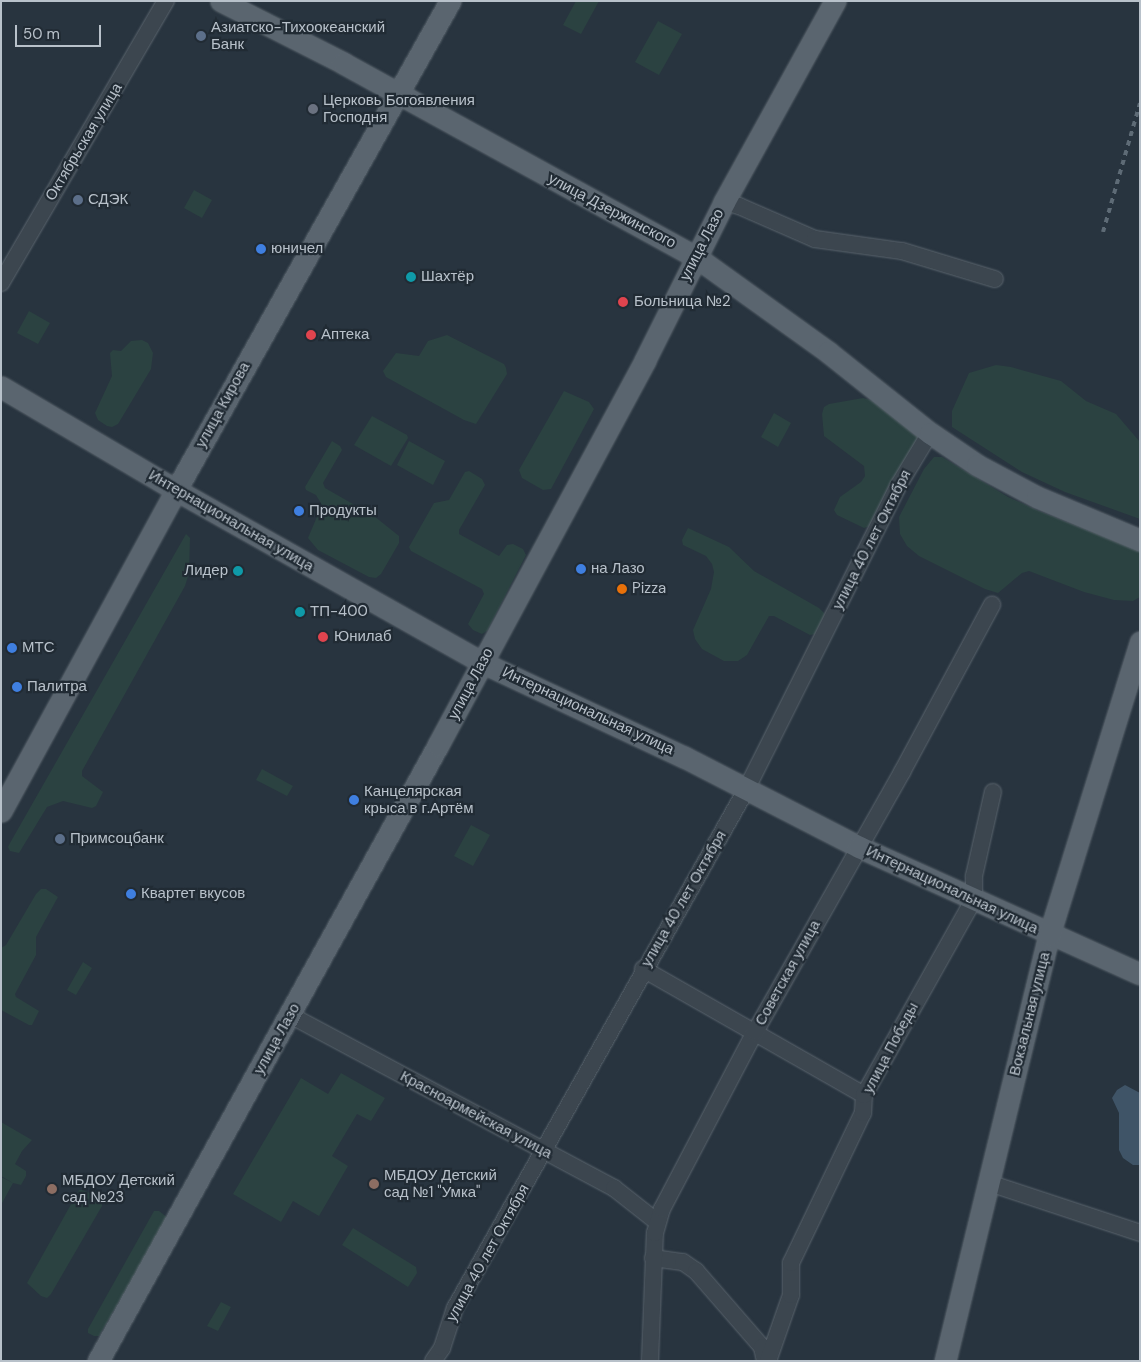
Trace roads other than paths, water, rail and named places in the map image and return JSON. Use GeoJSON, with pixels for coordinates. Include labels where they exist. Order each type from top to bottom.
{"type":"FeatureCollection","features":[{"type":"Feature","properties":{"kind":"main road","name":"улица Дзержинского"},"geometry":{"type":"LineString","coordinates":[[221,1],[398,93],[696,257],[828,352],[930,433],[977,465],[1037,498],[1140,540]]}},
{"type":"Feature","properties":{"kind":"main road","name":"улица Кирова"},"geometry":{"type":"LineString","coordinates":[[1,811],[176,490],[450,1]]}},
{"type":"Feature","properties":{"kind":"main road","name":"улица Лазо"},"geometry":{"type":"LineString","coordinates":[[98,1361],[483,663],[645,360],[724,202],[835,1]]}},
{"type":"Feature","properties":{"kind":"main road","name":"Интернациональная улица"},"geometry":{"type":"LineString","coordinates":[[1,387],[176,490],[483,663],[747,788],[859,847],[1049,935],[1140,974]]}},
{"type":"Feature","properties":{"kind":"main road","name":"Вокзальная улица"},"geometry":{"type":"LineString","coordinates":[[945,1361],[1049,935],[1140,642]]}},
{"type":"Feature","properties":{"kind":"street","name":"Октябрьская улица"},"geometry":{"type":"LineString","coordinates":[[1,283],[166,1]]}},
{"type":"Feature","properties":{"kind":"street"},"geometry":{"type":"LineString","coordinates":[[724,202],[739,206],[815,239],[902,251],[995,279]]}},
{"type":"Feature","properties":{"kind":"street","name":"улица 40 лет Октября"},"geometry":{"type":"LineString","coordinates":[[433,1361],[442,1348],[455,1308],[747,788],[878,525],[930,433]]}},
{"type":"Feature","properties":{"kind":"street","name":"Советская улица"},"geometry":{"type":"LineString","coordinates":[[650,1361],[653,1258],[657,1222],[755,1032],[902,772],[992,605]]}},
{"type":"Feature","properties":{"kind":"street","name":"улица Победы"},"geometry":{"type":"LineString","coordinates":[[766,1361],[790,1295],[791,1263],[863,1113],[864,1095],[974,899],[974,876],[993,792]]}},
{"type":"Feature","properties":{"kind":"street"},"geometry":{"type":"LineString","coordinates":[[644,969],[864,1095]]}},
{"type":"Feature","properties":{"kind":"street","name":"Красноармейская улица"},"geometry":{"type":"LineString","coordinates":[[290,1015],[614,1188],[657,1222]]}},
{"type":"Feature","properties":{"kind":"street"},"geometry":{"type":"LineString","coordinates":[[989,1183],[1140,1233]]}},
{"type":"Feature","properties":{"kind":"street"},"geometry":{"type":"LineString","coordinates":[[653,1258],[683,1262],[696,1270],[762,1347],[766,1361]]}},
{"type":"Feature","properties":{"kind":"water"},"geometry":{"type":"Polygon","coordinates":[[[1125,1085],[1140,1093],[1140,1165],[1133,1165],[1123,1158],[1119,1150],[1119,1113],[1112,1098],[1117,1090],[1125,1085]]]}},
{"type":"Feature","properties":{"kind":"railway"},"geometry":{"type":"LineString","coordinates":[[1103,232],[1140,103]]}},
{"type":"Feature","properties":{"kind":"place","name":"Азиатско-Тихоокеанский Банк"},"geometry":{"type":"Point","coordinates":[201,36]}},
{"type":"Feature","properties":{"kind":"place","name":"Церковь Богоявления Господня"},"geometry":{"type":"Point","coordinates":[313,109]}},
{"type":"Feature","properties":{"kind":"place","name":"СДЭК"},"geometry":{"type":"Point","coordinates":[78,200]}},
{"type":"Feature","properties":{"kind":"place","name":"юничел"},"geometry":{"type":"Point","coordinates":[261,249]}},
{"type":"Feature","properties":{"kind":"place","name":"Шахтёр"},"geometry":{"type":"Point","coordinates":[411,277]}},
{"type":"Feature","properties":{"kind":"place","name":"Больница №2"},"geometry":{"type":"Point","coordinates":[623,302]}},
{"type":"Feature","properties":{"kind":"place","name":"Аптека"},"geometry":{"type":"Point","coordinates":[311,335]}},
{"type":"Feature","properties":{"kind":"place","name":"Продукты"},"geometry":{"type":"Point","coordinates":[299,511]}},
{"type":"Feature","properties":{"kind":"place","name":"на Лазо"},"geometry":{"type":"Point","coordinates":[581,569]}},
{"type":"Feature","properties":{"kind":"place","name":"Лидер"},"geometry":{"type":"Point","coordinates":[238,571]}},
{"type":"Feature","properties":{"kind":"place","name":"Pizza"},"geometry":{"type":"Point","coordinates":[622,589]}},
{"type":"Feature","properties":{"kind":"place","name":"ТП-400"},"geometry":{"type":"Point","coordinates":[300,612]}},
{"type":"Feature","properties":{"kind":"place","name":"Юнилаб"},"geometry":{"type":"Point","coordinates":[323,637]}},
{"type":"Feature","properties":{"kind":"place","name":"МТС"},"geometry":{"type":"Point","coordinates":[12,648]}},
{"type":"Feature","properties":{"kind":"place","name":"Палитра"},"geometry":{"type":"Point","coordinates":[17,687]}},
{"type":"Feature","properties":{"kind":"place","name":"Канцелярская крыса в г.Артём"},"geometry":{"type":"Point","coordinates":[354,800]}},
{"type":"Feature","properties":{"kind":"place","name":"Примсоцбанк"},"geometry":{"type":"Point","coordinates":[60,839]}},
{"type":"Feature","properties":{"kind":"place","name":"Квартет вкусов"},"geometry":{"type":"Point","coordinates":[131,894]}},
{"type":"Feature","properties":{"kind":"place","name":"МБДОУ Детский сад №1 \"Умка\""},"geometry":{"type":"Point","coordinates":[374,1184]}},
{"type":"Feature","properties":{"kind":"place","name":"МБДОУ Детский сад №23"},"geometry":{"type":"Point","coordinates":[52,1189]}}]}
